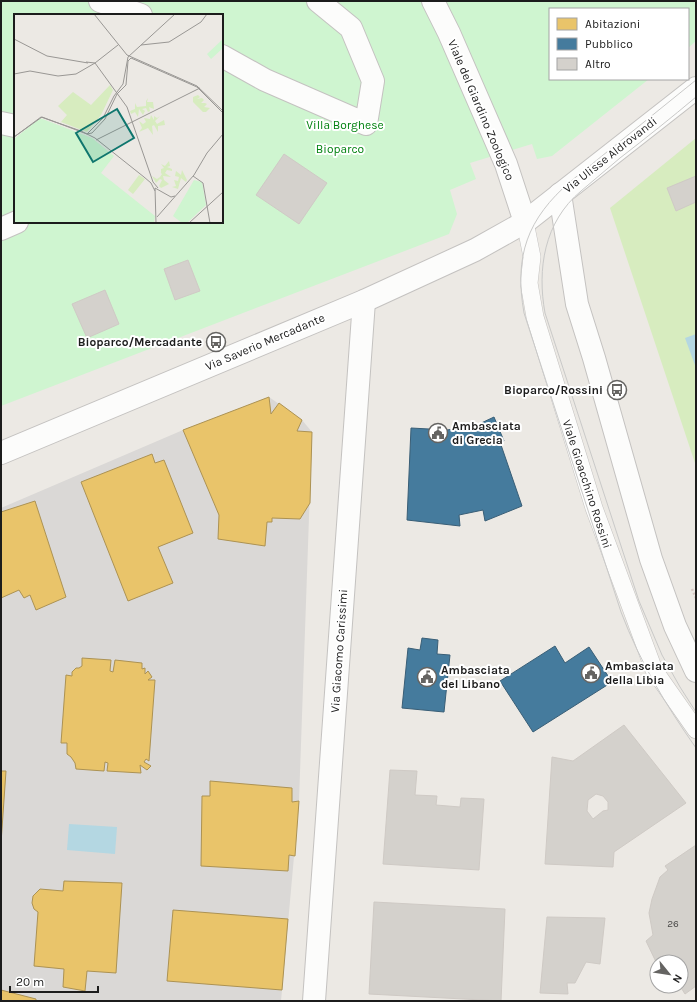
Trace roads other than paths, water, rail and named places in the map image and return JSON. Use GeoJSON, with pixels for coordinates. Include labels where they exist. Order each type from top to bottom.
{"type":"FeatureCollection","features":[{"type":"Feature","properties":{"kind":"street"},"geometry":{"type":"LineString","coordinates":[[100,1],[138,14]]}},
{"type":"Feature","properties":{"kind":"street"},"geometry":{"type":"LineString","coordinates":[[223,57],[265,80],[366,124],[373,81],[351,28],[318,1]]}},
{"type":"Feature","properties":{"kind":"street","name":"Viale del Giardino Zoologico"},"geometry":{"type":"LineString","coordinates":[[433,1],[449,33],[506,164],[525,222]]}},
{"type":"Feature","properties":{"kind":"street","name":"Via Ulisse Aldrovandi"},"geometry":{"type":"LineString","coordinates":[[525,222],[696,88]]}},
{"type":"Feature","properties":{"kind":"street"},"geometry":{"type":"LineString","coordinates":[[1,123],[14,126]]}},
{"type":"Feature","properties":{"kind":"street"},"geometry":{"type":"LineString","coordinates":[[560,194],[577,304],[594,358],[651,559],[675,626],[696,671]]}},
{"type":"Feature","properties":{"kind":"street","name":"Via Saverio Mercadante"},"geometry":{"type":"LineString","coordinates":[[1,453],[364,301],[475,250],[525,222]]}},
{"type":"Feature","properties":{"kind":"street"},"geometry":{"type":"LineString","coordinates":[[1,229],[16,223]]}},
{"type":"Feature","properties":{"kind":"street","name":"Via Giacomo Carissimi"},"geometry":{"type":"LineString","coordinates":[[314,1001],[364,301]]}},
{"type":"Feature","properties":{"kind":"lane","name":"Viale Gioacchino Rossini"},"geometry":{"type":"LineString","coordinates":[[525,222],[532,257],[530,283],[535,317],[594,508],[654,670],[696,730]]}},
{"type":"Feature","properties":{"kind":"water"},"geometry":{"type":"Polygon","coordinates":[[[696,334],[696,368],[685,338],[696,334]]]}},
{"type":"Feature","properties":{"kind":"water"},"geometry":{"type":"Polygon","coordinates":[[[69,824],[117,827],[115,854],[67,850],[69,824]]]}},
{"type":"Feature","properties":{"kind":"tram line"},"geometry":{"type":"LineString","coordinates":[[696,80],[571,181],[556,195],[534,224],[527,240],[521,274],[521,293],[524,313],[621,612],[636,648],[654,682],[696,748]]}},
{"type":"Feature","properties":{"kind":"tram line"},"geometry":{"type":"LineString","coordinates":[[696,97],[620,158],[569,203],[551,232],[546,247],[542,280],[545,313],[639,601],[662,655],[696,712]]}},
{"type":"Feature","properties":{"kind":"place","name":"Bioparco/Mercadante"},"geometry":{"type":"Point","coordinates":[216,342]}},
{"type":"Feature","properties":{"kind":"place","name":"Bioparco/Rossini"},"geometry":{"type":"Point","coordinates":[617,390]}},
{"type":"Feature","properties":{"kind":"place","name":"Ambasciata di Grecia"},"geometry":{"type":"Point","coordinates":[438,433]}},
{"type":"Feature","properties":{"kind":"place","name":"Ambasciata della Libia"},"geometry":{"type":"Point","coordinates":[591,673]}},
{"type":"Feature","properties":{"kind":"place","name":"Ambasciata del Libano"},"geometry":{"type":"Point","coordinates":[427,677]}},
{"type":"Feature","properties":{"kind":"park label","name":"Villa Borghese"},"geometry":{"type":"Point","coordinates":[345,125]}},
{"type":"Feature","properties":{"kind":"park label","name":"Bioparco"},"geometry":{"type":"Point","coordinates":[340,149]}}]}
